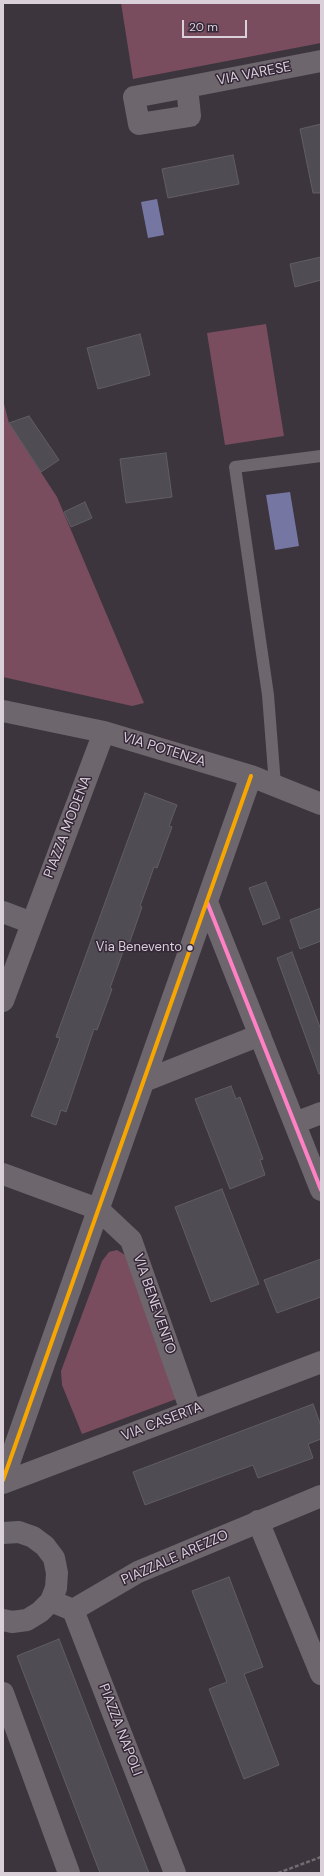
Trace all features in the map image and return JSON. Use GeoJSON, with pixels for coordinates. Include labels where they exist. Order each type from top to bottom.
{"type":"FeatureCollection","features":[{"type":"Feature","properties":{"kind":"street","name":"VIA VARESE"},"geometry":{"type":"LineString","coordinates":[[187,87],[321,61]]}},
{"type":"Feature","properties":{"kind":"street","name":"VIA POTENZA"},"geometry":{"type":"LineString","coordinates":[[3,711],[104,732],[251,776],[321,804]]}},
{"type":"Feature","properties":{"kind":"street","name":"PIAZZA MODENA"},"geometry":{"type":"LineString","coordinates":[[3,1001],[104,732]]}},
{"type":"Feature","properties":{"kind":"street"},"geometry":{"type":"LineString","coordinates":[[3,1480],[251,776]]}},
{"type":"Feature","properties":{"kind":"street"},"geometry":{"type":"LineString","coordinates":[[207,902],[321,1190]]}},
{"type":"Feature","properties":{"kind":"street"},"geometry":{"type":"LineString","coordinates":[[3,912],[32,922]]}},
{"type":"Feature","properties":{"kind":"street"},"geometry":{"type":"LineString","coordinates":[[144,1081],[260,1035]]}},
{"type":"Feature","properties":{"kind":"street"},"geometry":{"type":"LineString","coordinates":[[295,1124],[321,1113]]}},
{"type":"Feature","properties":{"kind":"street"},"geometry":{"type":"LineString","coordinates":[[3,1174],[98,1209]]}},
{"type":"Feature","properties":{"kind":"street","name":"VIA BENEVENTO"},"geometry":{"type":"LineString","coordinates":[[98,1209],[131,1240],[191,1411]]}},
{"type":"Feature","properties":{"kind":"street","name":"VIA CASERTA"},"geometry":{"type":"LineString","coordinates":[[3,1483],[321,1362]]}},
{"type":"Feature","properties":{"kind":"street","name":"PIAZZALE AREZZO"},"geometry":{"type":"LineString","coordinates":[[73,1610],[138,1572],[321,1496]]}},
{"type":"Feature","properties":{"kind":"street"},"geometry":{"type":"LineString","coordinates":[[258,1521],[321,1674]]}},
{"type":"Feature","properties":{"kind":"street"},"geometry":{"type":"LineString","coordinates":[[3,1533],[19,1532],[33,1537],[45,1546],[54,1558],[57,1573],[56,1588],[51,1601],[40,1612],[27,1620],[12,1622],[3,1620]]}},
{"type":"Feature","properties":{"kind":"street"},"geometry":{"type":"LineString","coordinates":[[51,1601],[73,1610]]}},
{"type":"Feature","properties":{"kind":"street","name":"PIAZZA NAPOLI"},"geometry":{"type":"LineString","coordinates":[[73,1610],[174,1873]]}},
{"type":"Feature","properties":{"kind":"street"},"geometry":{"type":"LineString","coordinates":[[3,1693],[69,1873]]}},
{"type":"Feature","properties":{"kind":"lane"},"geometry":{"type":"LineString","coordinates":[[275,785],[268,695],[235,467],[321,456]]}},
{"type":"Feature","properties":{"kind":"path"},"geometry":{"type":"LineString","coordinates":[[278,1873],[321,1857]]}},
{"type":"Feature","properties":{"kind":"shaded area"},"geometry":{"type":"Polygon","coordinates":[[[121,3],[321,3],[321,43],[133,79],[121,3]]]}},
{"type":"Feature","properties":{"kind":"shaded area"},"geometry":{"type":"Polygon","coordinates":[[[266,324],[284,436],[225,445],[207,333],[266,324]]]}},
{"type":"Feature","properties":{"kind":"shaded area"},"geometry":{"type":"Polygon","coordinates":[[[3,400],[9,423],[57,497],[144,703],[132,706],[3,677],[3,400]]]}},
{"type":"Feature","properties":{"kind":"shaded area"},"geometry":{"type":"Polygon","coordinates":[[[117,1250],[125,1255],[179,1398],[82,1434],[62,1385],[61,1371],[102,1261],[109,1252],[117,1250]]]}},
{"type":"Feature","properties":{"kind":"water"},"geometry":{"type":"Polygon","coordinates":[[[157,199],[164,235],[148,238],[141,202],[157,199]]]}},
{"type":"Feature","properties":{"kind":"water"},"geometry":{"type":"Polygon","coordinates":[[[290,492],[299,546],[275,550],[266,495],[290,492]]]}},
{"type":"Feature","properties":{"kind":"building"},"geometry":{"type":"Polygon","coordinates":[[[321,124],[321,193],[313,193],[300,129],[321,124]]]}},
{"type":"Feature","properties":{"kind":"building"},"geometry":{"type":"Polygon","coordinates":[[[233,155],[239,184],[168,198],[162,169],[233,155]]]}},
{"type":"Feature","properties":{"kind":"building"},"geometry":{"type":"Polygon","coordinates":[[[321,257],[321,280],[295,287],[290,264],[321,257]]]}},
{"type":"Feature","properties":{"kind":"building"},"geometry":{"type":"Polygon","coordinates":[[[140,334],[150,375],[98,389],[87,348],[140,334]]]}},
{"type":"Feature","properties":{"kind":"building"},"geometry":{"type":"Polygon","coordinates":[[[29,416],[59,460],[41,472],[9,423],[29,416]]]}},
{"type":"Feature","properties":{"kind":"building"},"geometry":{"type":"Polygon","coordinates":[[[166,453],[172,497],[126,503],[120,459],[166,453]]]}},
{"type":"Feature","properties":{"kind":"building"},"geometry":{"type":"Polygon","coordinates":[[[85,502],[92,518],[71,527],[64,512],[85,502]]]}},
{"type":"Feature","properties":{"kind":"building"},"geometry":{"type":"Polygon","coordinates":[[[145,793],[177,805],[169,826],[172,827],[157,868],[154,867],[140,906],[142,907],[127,950],[124,949],[110,988],[112,989],[97,1030],[94,1029],[66,1112],[61,1110],[56,1125],[31,1116],[60,1038],[56,1037],[145,793]]]}},
{"type":"Feature","properties":{"kind":"building"},"geometry":{"type":"Polygon","coordinates":[[[266,882],[280,918],[263,925],[249,888],[266,882]]]}},
{"type":"Feature","properties":{"kind":"building"},"geometry":{"type":"Polygon","coordinates":[[[321,908],[321,941],[300,949],[290,920],[321,908]]]}},
{"type":"Feature","properties":{"kind":"building"},"geometry":{"type":"Polygon","coordinates":[[[292,952],[321,1030],[321,1074],[319,1074],[277,958],[292,952]]]}},
{"type":"Feature","properties":{"kind":"building"},"geometry":{"type":"Polygon","coordinates":[[[231,1086],[236,1099],[240,1097],[263,1159],[260,1160],[265,1175],[230,1189],[195,1099],[231,1086]]]}},
{"type":"Feature","properties":{"kind":"building"},"geometry":{"type":"Polygon","coordinates":[[[222,1189],[259,1284],[211,1302],[175,1207],[222,1189]]]}},
{"type":"Feature","properties":{"kind":"building"},"geometry":{"type":"Polygon","coordinates":[[[321,1259],[321,1297],[277,1313],[264,1280],[321,1259]]]}},
{"type":"Feature","properties":{"kind":"building"},"geometry":{"type":"Polygon","coordinates":[[[313,1404],[321,1426],[321,1439],[308,1444],[313,1458],[258,1478],[253,1465],[145,1505],[133,1472],[313,1404]]]}},
{"type":"Feature","properties":{"kind":"building"},"geometry":{"type":"Polygon","coordinates":[[[229,1577],[263,1667],[244,1674],[279,1765],[244,1779],[209,1689],[227,1682],[192,1591],[229,1577]]]}},
{"type":"Feature","properties":{"kind":"building"},"geometry":{"type":"Polygon","coordinates":[[[59,1639],[149,1873],[100,1873],[17,1656],[59,1639]]]}},
{"type":"Feature","properties":{"kind":"transit line"},"geometry":{"type":"LineString","coordinates":[[3,1480],[251,776]]}},
{"type":"Feature","properties":{"kind":"transit line"},"geometry":{"type":"LineString","coordinates":[[207,902],[321,1190]]}},
{"type":"Feature","properties":{"kind":"place","name":"Via Benevento"},"geometry":{"type":"Point","coordinates":[190,948]}}]}
